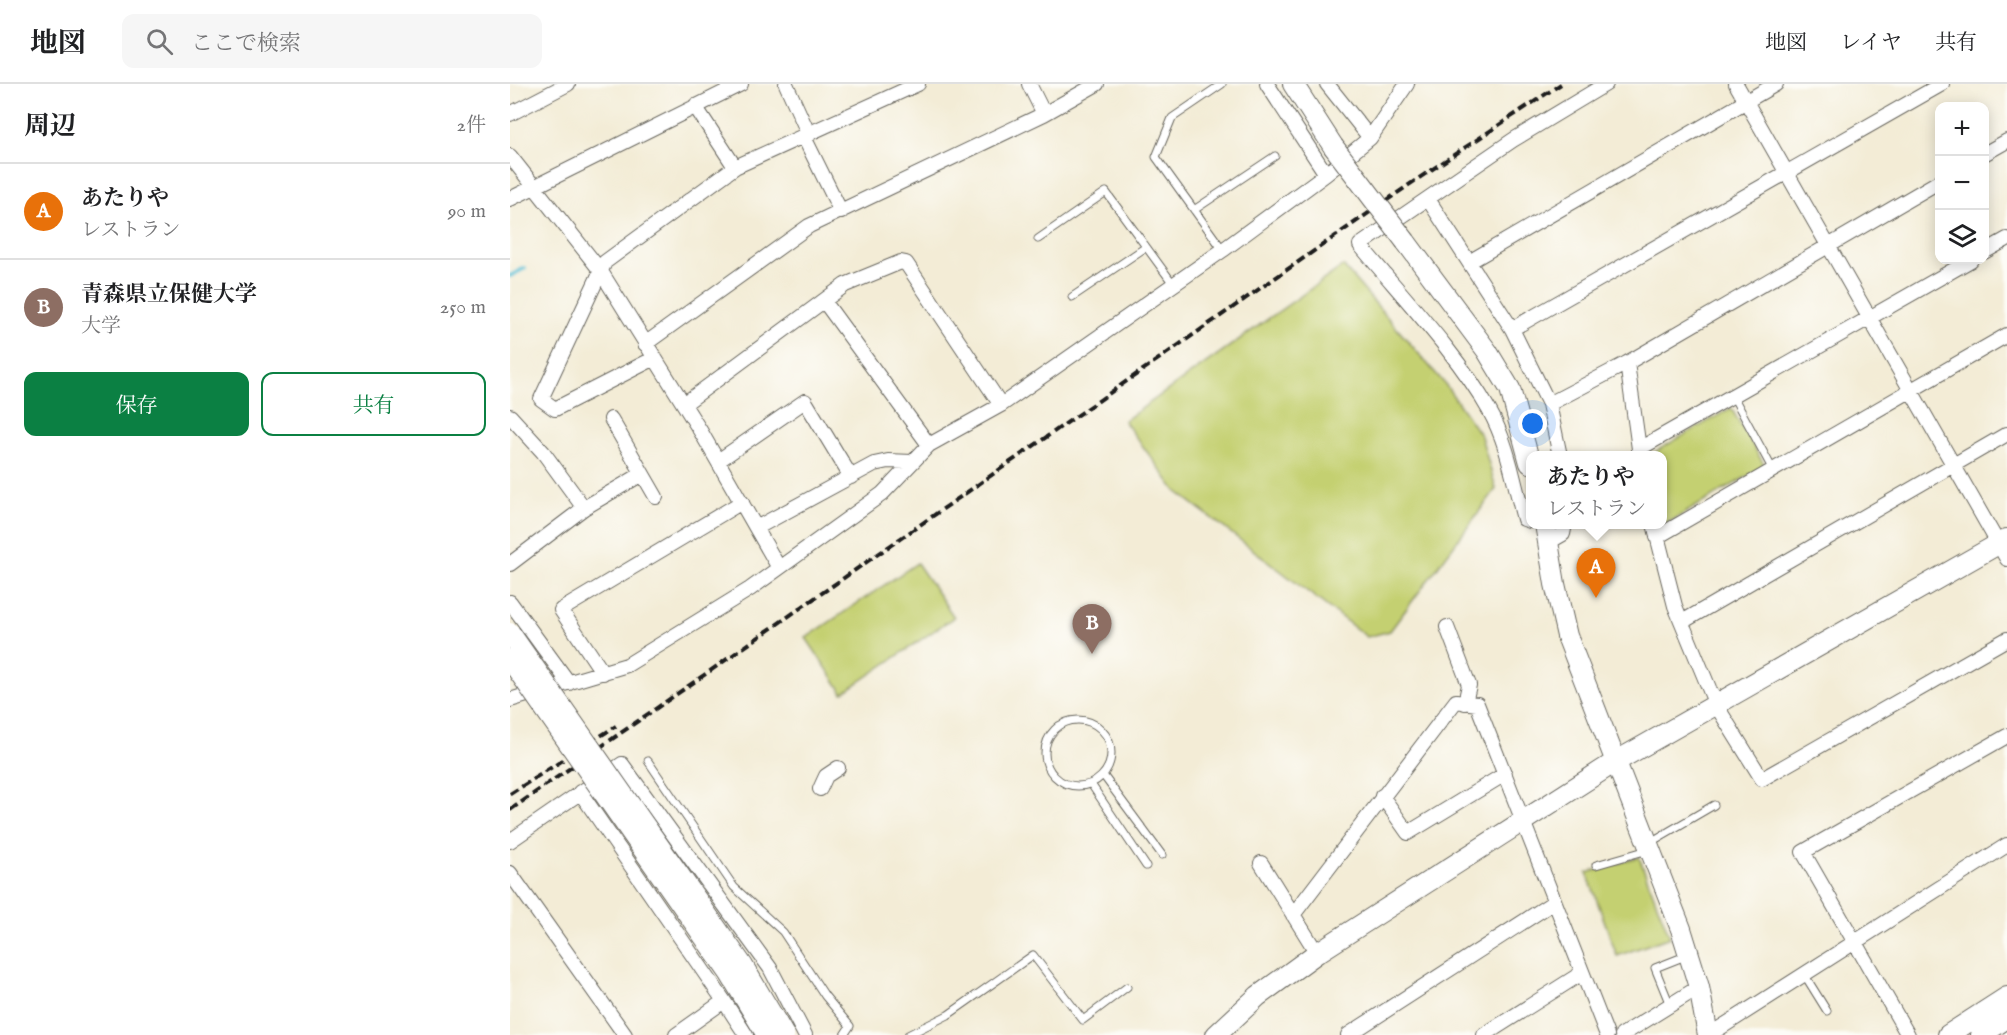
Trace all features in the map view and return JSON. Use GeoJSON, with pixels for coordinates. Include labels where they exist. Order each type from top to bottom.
{"type":"FeatureCollection","features":[{"type":"Feature","properties":{"kind":"street"},"geometry":{"type":"LineString","coordinates":[[510,114],[568,84]]}},
{"type":"Feature","properties":{"kind":"street"},"geometry":{"type":"LineString","coordinates":[[510,200],[741,84]]}},
{"type":"Feature","properties":{"kind":"street"},"geometry":{"type":"LineString","coordinates":[[786,84],[841,212]]}},
{"type":"Feature","properties":{"kind":"street"},"geometry":{"type":"LineString","coordinates":[[653,359],[555,409],[541,399],[600,270],[612,256],[735,167],[918,84]]}},
{"type":"Feature","properties":{"kind":"street"},"geometry":{"type":"LineString","coordinates":[[1029,84],[1044,114]]}},
{"type":"Feature","properties":{"kind":"street"},"geometry":{"type":"LineString","coordinates":[[645,344],[808,226],[1044,114],[1097,84]]}},
{"type":"Feature","properties":{"kind":"street"},"geometry":{"type":"LineString","coordinates":[[1267,84],[1326,174]]}},
{"type":"Feature","properties":{"kind":"street"},"geometry":{"type":"LineString","coordinates":[[1293,84],[1333,146],[1487,351],[1510,389],[1527,451]]}},
{"type":"Feature","properties":{"kind":"street"},"geometry":{"type":"LineString","coordinates":[[1327,84],[1370,138]]}},
{"type":"Feature","properties":{"kind":"street"},"geometry":{"type":"LineString","coordinates":[[510,700],[627,665],[722,608],[882,494],[929,445],[1001,405],[1174,285],[1326,174],[1370,138],[1407,84]]}},
{"type":"Feature","properties":{"kind":"street"},"geometry":{"type":"LineString","coordinates":[[1526,520],[1504,443],[1490,411],[1468,377],[1360,245],[1513,140],[1606,84]]}},
{"type":"Feature","properties":{"kind":"street"},"geometry":{"type":"LineString","coordinates":[[1224,1032],[1258,996],[1317,953],[1615,762],[2004,547],[1910,391],[1736,84]]}},
{"type":"Feature","properties":{"kind":"street"},"geometry":{"type":"LineString","coordinates":[[1469,262],[1776,84]]}},
{"type":"Feature","properties":{"kind":"street"},"geometry":{"type":"LineString","coordinates":[[1512,329],[1941,84]]}},
{"type":"Feature","properties":{"kind":"street"},"geometry":{"type":"LineString","coordinates":[[695,106],[735,167]]}},
{"type":"Feature","properties":{"kind":"street"},"geometry":{"type":"LineString","coordinates":[[1989,151],[2007,141]]}},
{"type":"Feature","properties":{"kind":"street"},"geometry":{"type":"LineString","coordinates":[[510,156],[600,270],[653,359],[684,404],[779,568]]}},
{"type":"Feature","properties":{"kind":"street"},"geometry":{"type":"LineString","coordinates":[[1549,404],[1627,363],[1935,183]]}},
{"type":"Feature","properties":{"kind":"street"},"geometry":{"type":"LineString","coordinates":[[1428,199],[1512,329],[1549,404],[1559,451]]}},
{"type":"Feature","properties":{"kind":"street"},"geometry":{"type":"LineString","coordinates":[[1989,249],[2007,239]]}},
{"type":"Feature","properties":{"kind":"street"},"geometry":{"type":"LineString","coordinates":[[684,404],[851,282],[895,262],[906,263],[1001,405]]}},
{"type":"Feature","properties":{"kind":"street"},"geometry":{"type":"LineString","coordinates":[[1642,451],[1732,396],[1964,264]]}},
{"type":"Feature","properties":{"kind":"street"},"geometry":{"type":"LineString","coordinates":[[824,301],[929,445]]}},
{"type":"Feature","properties":{"kind":"street"},"geometry":{"type":"LineString","coordinates":[[1667,525],[1773,470],[2007,335]]}},
{"type":"Feature","properties":{"kind":"street"},"geometry":{"type":"LineString","coordinates":[[1627,363],[1640,451]]}},
{"type":"Feature","properties":{"kind":"street"},"geometry":{"type":"LineString","coordinates":[[718,461],[805,400],[851,477]]}},
{"type":"Feature","properties":{"kind":"street"},"geometry":{"type":"LineString","coordinates":[[510,416],[543,452],[584,508]]}},
{"type":"Feature","properties":{"kind":"street"},"geometry":{"type":"LineString","coordinates":[[611,419],[656,496]]}},
{"type":"Feature","properties":{"kind":"street"},"geometry":{"type":"LineString","coordinates":[[1682,622],[2007,434]]}},
{"type":"Feature","properties":{"kind":"street"},"geometry":{"type":"LineString","coordinates":[[756,528],[881,463],[912,462]]}},
{"type":"Feature","properties":{"kind":"street"},"geometry":{"type":"LineString","coordinates":[[510,564],[584,508],[642,474]]}},
{"type":"Feature","properties":{"kind":"street"},"geometry":{"type":"LineString","coordinates":[[603,673],[561,610],[742,502]]}},
{"type":"Feature","properties":{"kind":"street"},"geometry":{"type":"LineString","coordinates":[[1546,529],[1555,584],[1567,636],[1689,954],[1709,1035],[2007,845]]}},
{"type":"Feature","properties":{"kind":"street"},"geometry":{"type":"LineString","coordinates":[[1656,531],[1682,622],[1716,705],[1762,779],[2007,639]]}},
{"type":"Feature","properties":{"kind":"street"},"geometry":{"type":"LineString","coordinates":[[510,602],[569,683]]}},
{"type":"Feature","properties":{"kind":"street"},"geometry":{"type":"LineString","coordinates":[[1448,627],[1469,685],[1465,703]]}},
{"type":"Feature","properties":{"kind":"street"},"geometry":{"type":"LineString","coordinates":[[510,633],[743,966],[784,1035]]}},
{"type":"Feature","properties":{"kind":"street"},"geometry":{"type":"LineString","coordinates":[[510,659],[723,964],[767,1035]]}},
{"type":"Feature","properties":{"kind":"street"},"geometry":{"type":"LineString","coordinates":[[1293,915],[1456,701],[1477,704],[1607,1035]]}},
{"type":"Feature","properties":{"kind":"street"},"geometry":{"type":"LineString","coordinates":[[1908,1035],[1803,852],[2007,736]]}},
{"type":"Feature","properties":{"kind":"street"},"geometry":{"type":"LineString","coordinates":[[510,841],[622,764],[770,968],[805,1035]]}},
{"type":"Feature","properties":{"kind":"street"},"geometry":{"type":"LineString","coordinates":[[820,789],[826,776],[838,768]]}},
{"type":"Feature","properties":{"kind":"street"},"geometry":{"type":"LineString","coordinates":[[1383,796],[1408,833],[1505,774]]}},
{"type":"Feature","properties":{"kind":"street"},"geometry":{"type":"LineString","coordinates":[[580,792],[746,1035]]}},
{"type":"Feature","properties":{"kind":"street"},"geometry":{"type":"LineString","coordinates":[[1261,863],[1317,953]]}},
{"type":"Feature","properties":{"kind":"street"},"geometry":{"type":"LineString","coordinates":[[510,873],[625,1035]]}},
{"type":"Feature","properties":{"kind":"street"},"geometry":{"type":"LineString","coordinates":[[1348,1035],[1554,902]]}},
{"type":"Feature","properties":{"kind":"street"},"geometry":{"type":"LineString","coordinates":[[1484,1035],[1582,973]]}},
{"type":"Feature","properties":{"kind":"street"},"geometry":{"type":"LineString","coordinates":[[1622,1035],[1699,987]]}},
{"type":"Feature","properties":{"kind":"street"},"geometry":{"type":"LineString","coordinates":[[1948,1035],[2007,997]]}},
{"type":"Feature","properties":{"kind":"street"},"geometry":{"type":"LineString","coordinates":[[676,1035],[724,1001]]}},
{"type":"Feature","properties":{"kind":"street"},"geometry":{"type":"LineString","coordinates":[[1981,1035],[2007,1018]]}},
{"type":"Feature","properties":{"kind":"lane"},"geometry":{"type":"LineString","coordinates":[[1222,84],[1172,118],[1156,157],[1223,250]]}},
{"type":"Feature","properties":{"kind":"lane"},"geometry":{"type":"LineString","coordinates":[[1194,210],[1275,156]]}},
{"type":"Feature","properties":{"kind":"lane"},"geometry":{"type":"LineString","coordinates":[[1038,238],[1106,192],[1174,285]]}},
{"type":"Feature","properties":{"kind":"lane"},"geometry":{"type":"LineString","coordinates":[[1072,297],[1146,247]]}},
{"type":"Feature","properties":{"kind":"lane"},"geometry":{"type":"LineString","coordinates":[[1732,396],[1773,470]]}},
{"type":"Feature","properties":{"kind":"lane"},"geometry":{"type":"LineString","coordinates":[[1072,720],[1082,720],[1101,729],[1111,746],[1111,756],[1103,775],[1091,784],[1071,786],[1053,776],[1047,767],[1045,747],[1054,729],[1072,720]]}},
{"type":"Feature","properties":{"kind":"lane"},"geometry":{"type":"LineString","coordinates":[[648,761],[734,887],[783,932],[825,996],[850,1026],[844,1035]]}},
{"type":"Feature","properties":{"kind":"lane"},"geometry":{"type":"LineString","coordinates":[[1103,775],[1162,855]]}},
{"type":"Feature","properties":{"kind":"lane"},"geometry":{"type":"LineString","coordinates":[[1091,784],[1146,866]]}},
{"type":"Feature","properties":{"kind":"lane"},"geometry":{"type":"LineString","coordinates":[[1596,866],[1648,847],[1714,805]]}},
{"type":"Feature","properties":{"kind":"lane"},"geometry":{"type":"LineString","coordinates":[[1670,1005],[1655,968],[1689,954]]}},
{"type":"Feature","properties":{"kind":"lane"},"geometry":{"type":"LineString","coordinates":[[908,1035],[948,1015],[1034,955],[1083,1020],[1127,987]]}},
{"type":"Feature","properties":{"kind":"lane"},"geometry":{"type":"LineString","coordinates":[[1804,974],[1827,1011]]}},
{"type":"Feature","properties":{"kind":"green space"},"geometry":{"type":"Polygon","coordinates":[[[1343,266],[1445,384],[1481,436],[1496,489],[1390,631],[1367,637],[1176,491],[1124,421],[1343,266]]]}},
{"type":"Feature","properties":{"kind":"green space"},"geometry":{"type":"Polygon","coordinates":[[[1731,408],[1765,466],[1668,523],[1667,451],[1656,451],[1731,408]]]}},
{"type":"Feature","properties":{"kind":"green space"},"geometry":{"type":"Polygon","coordinates":[[[917,563],[954,617],[843,693],[806,638],[917,563]]]}},
{"type":"Feature","properties":{"kind":"green space"},"geometry":{"type":"Polygon","coordinates":[[[1639,857],[1670,937],[1617,956],[1587,873],[1639,857]]]}},
{"type":"Feature","properties":{"kind":"waterway"},"geometry":{"type":"LineString","coordinates":[[510,276],[525,268]]}},
{"type":"Feature","properties":{"kind":"railway"},"geometry":{"type":"LineString","coordinates":[[510,810],[1416,180],[1561,84]]}},
{"type":"Feature","properties":{"kind":"railway"},"geometry":{"type":"LineString","coordinates":[[510,794],[616,726]]}},
{"type":"Feature","properties":{"kind":"place","name":"あたりや"},"geometry":{"type":"Point","coordinates":[1596,598]}},
{"type":"Feature","properties":{"kind":"place","name":"青森県立保健大学"},"geometry":{"type":"Point","coordinates":[1092,654]}}]}
